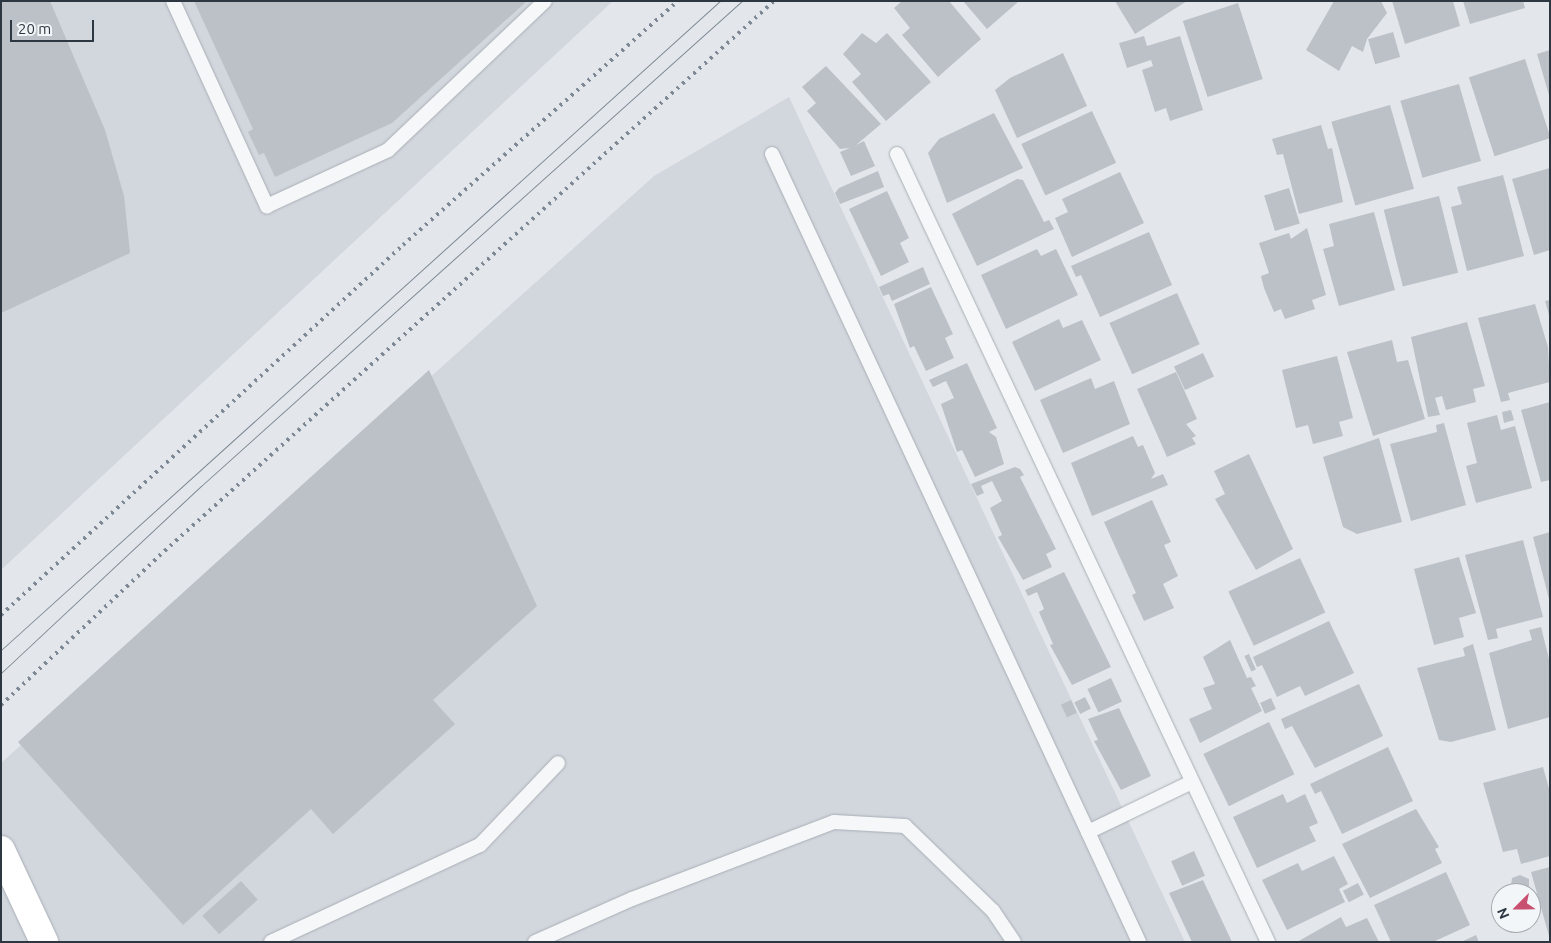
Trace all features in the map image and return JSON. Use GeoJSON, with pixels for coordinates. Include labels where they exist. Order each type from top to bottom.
{"type":"FeatureCollection","features":[{"type":"Feature","properties":{"kind":"street"},"geometry":{"type":"LineString","coordinates":[[1,850],[44,942]]}},
{"type":"Feature","properties":{"kind":"lane"},"geometry":{"type":"LineString","coordinates":[[173,1],[267,206],[388,150],[545,1]]}},
{"type":"Feature","properties":{"kind":"lane"},"geometry":{"type":"LineString","coordinates":[[772,154],[1139,942]]}},
{"type":"Feature","properties":{"kind":"lane"},"geometry":{"type":"LineString","coordinates":[[896,154],[1268,942]]}},
{"type":"Feature","properties":{"kind":"lane"},"geometry":{"type":"LineString","coordinates":[[271,942],[480,845],[558,763]]}},
{"type":"Feature","properties":{"kind":"lane"},"geometry":{"type":"LineString","coordinates":[[1088,832],[1192,782]]}},
{"type":"Feature","properties":{"kind":"lane"},"geometry":{"type":"LineString","coordinates":[[535,942],[632,898],[834,822],[905,826],[992,911],[1014,942]]}},
{"type":"Feature","properties":{"kind":"shaded area"},"geometry":{"type":"Polygon","coordinates":[[[1,1],[613,1],[1,570],[1,1]]]}},
{"type":"Feature","properties":{"kind":"shaded area"},"geometry":{"type":"Polygon","coordinates":[[[789,97],[1185,942],[1,942],[1,763],[654,176],[789,97]]]}},
{"type":"Feature","properties":{"kind":"building"},"geometry":{"type":"Polygon","coordinates":[[[1,1],[50,1],[105,130],[124,196],[130,253],[1,313],[1,1]]]}},
{"type":"Feature","properties":{"kind":"building"},"geometry":{"type":"Polygon","coordinates":[[[194,1],[527,1],[392,123],[275,177],[264,153],[259,155],[248,132],[253,129],[194,1]]]}},
{"type":"Feature","properties":{"kind":"building"},"geometry":{"type":"Polygon","coordinates":[[[902,1],[949,1],[981,39],[938,77],[902,35],[910,28],[894,8],[902,1]]]}},
{"type":"Feature","properties":{"kind":"building"},"geometry":{"type":"Polygon","coordinates":[[[963,1],[1019,1],[987,29],[963,1]]]}},
{"type":"Feature","properties":{"kind":"building"},"geometry":{"type":"Polygon","coordinates":[[[1115,1],[1187,1],[1135,34],[1115,1]]]}},
{"type":"Feature","properties":{"kind":"building"},"geometry":{"type":"Polygon","coordinates":[[[1334,1],[1381,1],[1387,13],[1367,39],[1363,52],[1352,46],[1339,71],[1306,50],[1334,1]]]}},
{"type":"Feature","properties":{"kind":"building"},"geometry":{"type":"Polygon","coordinates":[[[1392,1],[1453,1],[1460,26],[1405,44],[1392,1]]]}},
{"type":"Feature","properties":{"kind":"building"},"geometry":{"type":"Polygon","coordinates":[[[1463,1],[1523,1],[1525,8],[1470,24],[1463,1]]]}},
{"type":"Feature","properties":{"kind":"building"},"geometry":{"type":"Polygon","coordinates":[[[1238,3],[1263,79],[1208,97],[1183,21],[1238,3]]]}},
{"type":"Feature","properties":{"kind":"building"},"geometry":{"type":"Polygon","coordinates":[[[1393,32],[1400,57],[1375,64],[1368,39],[1393,32]]]}},
{"type":"Feature","properties":{"kind":"building"},"geometry":{"type":"Polygon","coordinates":[[[862,33],[876,43],[887,33],[931,82],[886,121],[852,82],[861,74],[843,54],[862,33]]]}},
{"type":"Feature","properties":{"kind":"building"},"geometry":{"type":"Polygon","coordinates":[[[1144,36],[1147,46],[1180,36],[1203,110],[1170,121],[1166,108],[1155,112],[1142,70],[1153,66],[1151,60],[1127,68],[1119,43],[1144,36]]]}},
{"type":"Feature","properties":{"kind":"building"},"geometry":{"type":"Polygon","coordinates":[[[1550,50],[1550,95],[1549,95],[1537,54],[1550,50]]]}},
{"type":"Feature","properties":{"kind":"building"},"geometry":{"type":"Polygon","coordinates":[[[1063,53],[1087,106],[1017,138],[995,90],[1010,78],[1063,53]]]}},
{"type":"Feature","properties":{"kind":"building"},"geometry":{"type":"Polygon","coordinates":[[[1525,59],[1550,138],[1495,156],[1469,77],[1525,59]]]}},
{"type":"Feature","properties":{"kind":"building"},"geometry":{"type":"Polygon","coordinates":[[[826,66],[881,124],[856,145],[864,141],[875,166],[851,176],[840,152],[850,148],[840,149],[807,111],[816,103],[802,87],[826,66]]]}},
{"type":"Feature","properties":{"kind":"building"},"geometry":{"type":"Polygon","coordinates":[[[1459,84],[1481,161],[1422,178],[1400,101],[1459,84]]]}},
{"type":"Feature","properties":{"kind":"building"},"geometry":{"type":"Polygon","coordinates":[[[1390,105],[1414,189],[1355,205],[1331,122],[1390,105]]]}},
{"type":"Feature","properties":{"kind":"building"},"geometry":{"type":"Polygon","coordinates":[[[1092,111],[1116,163],[1045,196],[1021,144],[1092,111]]]}},
{"type":"Feature","properties":{"kind":"building"},"geometry":{"type":"Polygon","coordinates":[[[994,113],[1023,168],[947,203],[928,153],[939,139],[994,113]]]}},
{"type":"Feature","properties":{"kind":"building"},"geometry":{"type":"Polygon","coordinates":[[[1321,125],[1328,149],[1332,148],[1343,202],[1299,214],[1283,154],[1277,155],[1272,139],[1321,125]]]}},
{"type":"Feature","properties":{"kind":"building"},"geometry":{"type":"Polygon","coordinates":[[[1550,168],[1550,250],[1534,255],[1512,179],[1550,168]]]}},
{"type":"Feature","properties":{"kind":"building"},"geometry":{"type":"Polygon","coordinates":[[[878,171],[884,187],[840,204],[835,193],[839,188],[878,171]]]}},
{"type":"Feature","properties":{"kind":"building"},"geometry":{"type":"Polygon","coordinates":[[[1120,172],[1144,223],[1072,257],[1055,218],[1068,212],[1062,199],[1120,172]]]}},
{"type":"Feature","properties":{"kind":"building"},"geometry":{"type":"Polygon","coordinates":[[[1503,175],[1524,256],[1467,271],[1451,207],[1462,204],[1457,187],[1503,175]]]}},
{"type":"Feature","properties":{"kind":"building"},"geometry":{"type":"Polygon","coordinates":[[[1017,179],[1023,180],[1044,222],[1049,220],[1054,229],[977,266],[952,214],[1017,179]]]}},
{"type":"Feature","properties":{"kind":"building"},"geometry":{"type":"Polygon","coordinates":[[[1289,188],[1300,223],[1275,231],[1264,196],[1289,188]]]}},
{"type":"Feature","properties":{"kind":"building"},"geometry":{"type":"Polygon","coordinates":[[[887,191],[909,238],[900,243],[909,262],[881,276],[849,209],[887,191]]]}},
{"type":"Feature","properties":{"kind":"building"},"geometry":{"type":"Polygon","coordinates":[[[1439,196],[1458,273],[1403,286],[1384,210],[1439,196]]]}},
{"type":"Feature","properties":{"kind":"building"},"geometry":{"type":"Polygon","coordinates":[[[1374,212],[1395,290],[1339,306],[1323,249],[1334,246],[1329,224],[1374,212]]]}},
{"type":"Feature","properties":{"kind":"building"},"geometry":{"type":"Polygon","coordinates":[[[1307,228],[1326,295],[1312,300],[1315,309],[1285,319],[1281,309],[1274,312],[1264,288],[1261,276],[1269,273],[1259,243],[1289,233],[1291,239],[1307,228]]]}},
{"type":"Feature","properties":{"kind":"building"},"geometry":{"type":"Polygon","coordinates":[[[1149,232],[1172,285],[1100,317],[1081,275],[1076,277],[1071,266],[1149,232]]]}},
{"type":"Feature","properties":{"kind":"building"},"geometry":{"type":"Polygon","coordinates":[[[1037,249],[1041,256],[1056,249],[1078,295],[1006,329],[981,275],[1037,249]]]}},
{"type":"Feature","properties":{"kind":"building"},"geometry":{"type":"Polygon","coordinates":[[[923,267],[930,284],[892,301],[889,294],[883,296],[879,287],[923,267]]]}},
{"type":"Feature","properties":{"kind":"building"},"geometry":{"type":"Polygon","coordinates":[[[931,287],[953,334],[945,338],[954,358],[926,371],[914,346],[910,348],[894,304],[931,287]]]}},
{"type":"Feature","properties":{"kind":"building"},"geometry":{"type":"Polygon","coordinates":[[[1177,293],[1200,344],[1132,374],[1109,323],[1177,293]]]}},
{"type":"Feature","properties":{"kind":"building"},"geometry":{"type":"Polygon","coordinates":[[[1550,300],[1550,315],[1549,315],[1545,301],[1550,300]]]}},
{"type":"Feature","properties":{"kind":"building"},"geometry":{"type":"Polygon","coordinates":[[[1535,304],[1548,347],[1550,382],[1508,393],[1510,400],[1501,402],[1478,318],[1535,304]]]}},
{"type":"Feature","properties":{"kind":"building"},"geometry":{"type":"Polygon","coordinates":[[[1059,319],[1063,328],[1082,320],[1101,360],[1035,391],[1012,342],[1059,319]]]}},
{"type":"Feature","properties":{"kind":"building"},"geometry":{"type":"Polygon","coordinates":[[[1467,322],[1485,386],[1473,389],[1476,402],[1446,410],[1442,396],[1435,398],[1440,415],[1428,417],[1411,337],[1467,322]]]}},
{"type":"Feature","properties":{"kind":"building"},"geometry":{"type":"Polygon","coordinates":[[[1392,340],[1397,362],[1408,360],[1425,419],[1373,436],[1347,352],[1392,340]]]}},
{"type":"Feature","properties":{"kind":"building"},"geometry":{"type":"Polygon","coordinates":[[[1203,353],[1214,377],[1185,390],[1174,367],[1203,353]]]}},
{"type":"Feature","properties":{"kind":"building"},"geometry":{"type":"Polygon","coordinates":[[[1337,356],[1353,418],[1339,422],[1343,436],[1313,444],[1308,425],[1296,428],[1282,370],[1337,356]]]}},
{"type":"Feature","properties":{"kind":"building"},"geometry":{"type":"Polygon","coordinates":[[[967,363],[997,428],[989,432],[996,437],[1004,464],[975,477],[962,450],[957,452],[941,404],[954,398],[946,381],[933,387],[929,380],[967,363]]]}},
{"type":"Feature","properties":{"kind":"building"},"geometry":{"type":"Polygon","coordinates":[[[429,370],[537,606],[433,700],[455,724],[333,834],[311,809],[183,925],[18,742],[429,370]]]}},
{"type":"Feature","properties":{"kind":"building"},"geometry":{"type":"Polygon","coordinates":[[[1176,372],[1197,419],[1186,424],[1196,436],[1192,438],[1196,444],[1167,457],[1137,389],[1176,372]]]}},
{"type":"Feature","properties":{"kind":"building"},"geometry":{"type":"Polygon","coordinates":[[[1091,378],[1095,389],[1114,381],[1130,424],[1063,453],[1040,400],[1091,378]]]}},
{"type":"Feature","properties":{"kind":"building"},"geometry":{"type":"Polygon","coordinates":[[[1550,402],[1550,480],[1541,482],[1521,410],[1550,402]]]}},
{"type":"Feature","properties":{"kind":"building"},"geometry":{"type":"Polygon","coordinates":[[[1511,410],[1514,420],[1504,423],[1502,412],[1511,410]]]}},
{"type":"Feature","properties":{"kind":"building"},"geometry":{"type":"Polygon","coordinates":[[[1497,415],[1501,430],[1515,426],[1532,488],[1476,503],[1466,466],[1477,463],[1467,423],[1497,415]]]}},
{"type":"Feature","properties":{"kind":"building"},"geometry":{"type":"Polygon","coordinates":[[[1444,423],[1466,505],[1411,521],[1390,444],[1437,432],[1436,425],[1444,423]]]}},
{"type":"Feature","properties":{"kind":"building"},"geometry":{"type":"Polygon","coordinates":[[[1133,436],[1138,447],[1143,445],[1155,473],[1151,479],[1163,474],[1168,485],[1092,516],[1071,463],[1133,436]]]}},
{"type":"Feature","properties":{"kind":"building"},"geometry":{"type":"Polygon","coordinates":[[[1379,438],[1402,522],[1357,534],[1343,527],[1323,457],[1379,438]]]}},
{"type":"Feature","properties":{"kind":"building"},"geometry":{"type":"Polygon","coordinates":[[[1249,454],[1293,549],[1256,570],[1215,499],[1225,494],[1214,471],[1249,454]]]}},
{"type":"Feature","properties":{"kind":"building"},"geometry":{"type":"Polygon","coordinates":[[[1015,467],[1020,469],[1024,475],[1020,477],[1056,549],[1046,554],[1052,567],[1023,580],[998,537],[1002,535],[990,508],[1002,501],[992,481],[981,486],[984,493],[977,496],[971,484],[1015,467]]]}},
{"type":"Feature","properties":{"kind":"building"},"geometry":{"type":"Polygon","coordinates":[[[1152,500],[1171,542],[1164,545],[1178,576],[1163,584],[1174,608],[1144,621],[1132,595],[1136,593],[1104,522],[1152,500]]]}},
{"type":"Feature","properties":{"kind":"building"},"geometry":{"type":"Polygon","coordinates":[[[1550,532],[1550,599],[1549,599],[1533,537],[1550,532]]]}},
{"type":"Feature","properties":{"kind":"building"},"geometry":{"type":"Polygon","coordinates":[[[1523,540],[1543,617],[1496,629],[1498,638],[1488,640],[1465,555],[1523,540]]]}},
{"type":"Feature","properties":{"kind":"building"},"geometry":{"type":"Polygon","coordinates":[[[1459,557],[1476,613],[1459,618],[1464,637],[1434,645],[1414,569],[1459,557]]]}},
{"type":"Feature","properties":{"kind":"building"},"geometry":{"type":"Polygon","coordinates":[[[1300,558],[1325,612],[1254,646],[1228,591],[1300,558]]]}},
{"type":"Feature","properties":{"kind":"building"},"geometry":{"type":"Polygon","coordinates":[[[1064,572],[1111,667],[1072,685],[1050,645],[1053,644],[1039,612],[1044,609],[1037,592],[1028,596],[1025,590],[1064,572]]]}},
{"type":"Feature","properties":{"kind":"building"},"geometry":{"type":"Polygon","coordinates":[[[1329,621],[1354,673],[1305,696],[1300,686],[1277,697],[1262,665],[1257,667],[1253,657],[1329,621]]]}},
{"type":"Feature","properties":{"kind":"building"},"geometry":{"type":"Polygon","coordinates":[[[1541,627],[1550,663],[1550,717],[1508,729],[1489,653],[1532,640],[1529,630],[1541,627]]]}},
{"type":"Feature","properties":{"kind":"building"},"geometry":{"type":"Polygon","coordinates":[[[1230,640],[1247,678],[1251,677],[1256,686],[1251,688],[1262,711],[1200,743],[1189,719],[1212,709],[1203,688],[1215,684],[1203,657],[1230,640]]]}},
{"type":"Feature","properties":{"kind":"building"},"geometry":{"type":"Polygon","coordinates":[[[1473,644],[1496,730],[1451,742],[1439,740],[1417,668],[1465,656],[1463,648],[1473,644]]]}},
{"type":"Feature","properties":{"kind":"building"},"geometry":{"type":"Polygon","coordinates":[[[1249,654],[1256,670],[1251,672],[1244,656],[1249,654]]]}},
{"type":"Feature","properties":{"kind":"building"},"geometry":{"type":"Polygon","coordinates":[[[1111,678],[1122,702],[1098,713],[1087,689],[1111,678]]]}},
{"type":"Feature","properties":{"kind":"building"},"geometry":{"type":"Polygon","coordinates":[[[1359,684],[1383,736],[1315,768],[1292,726],[1285,729],[1281,719],[1359,684]]]}},
{"type":"Feature","properties":{"kind":"building"},"geometry":{"type":"Polygon","coordinates":[[[1085,697],[1091,709],[1080,714],[1074,702],[1085,697]]]}},
{"type":"Feature","properties":{"kind":"building"},"geometry":{"type":"Polygon","coordinates":[[[1271,698],[1276,709],[1265,714],[1260,703],[1271,698]]]}},
{"type":"Feature","properties":{"kind":"building"},"geometry":{"type":"Polygon","coordinates":[[[1071,700],[1077,713],[1067,717],[1061,705],[1071,700]]]}},
{"type":"Feature","properties":{"kind":"building"},"geometry":{"type":"Polygon","coordinates":[[[1119,708],[1151,776],[1121,790],[1094,741],[1098,740],[1088,719],[1119,708]]]}},
{"type":"Feature","properties":{"kind":"building"},"geometry":{"type":"Polygon","coordinates":[[[1269,722],[1294,774],[1229,806],[1203,754],[1269,722]]]}},
{"type":"Feature","properties":{"kind":"building"},"geometry":{"type":"Polygon","coordinates":[[[1388,747],[1413,801],[1342,834],[1321,791],[1315,794],[1310,784],[1388,747]]]}},
{"type":"Feature","properties":{"kind":"building"},"geometry":{"type":"Polygon","coordinates":[[[1543,767],[1550,792],[1550,856],[1521,864],[1517,849],[1503,852],[1483,783],[1543,767]]]}},
{"type":"Feature","properties":{"kind":"building"},"geometry":{"type":"Polygon","coordinates":[[[1283,794],[1287,803],[1305,794],[1318,823],[1309,827],[1316,841],[1257,868],[1233,817],[1283,794]]]}},
{"type":"Feature","properties":{"kind":"building"},"geometry":{"type":"Polygon","coordinates":[[[1416,809],[1439,847],[1435,849],[1442,863],[1370,898],[1342,844],[1416,809]]]}},
{"type":"Feature","properties":{"kind":"building"},"geometry":{"type":"Polygon","coordinates":[[[1194,851],[1205,876],[1182,886],[1171,861],[1194,851]]]}},
{"type":"Feature","properties":{"kind":"building"},"geometry":{"type":"Polygon","coordinates":[[[1334,856],[1348,884],[1339,889],[1345,902],[1287,930],[1262,880],[1298,863],[1302,871],[1334,856]]]}},
{"type":"Feature","properties":{"kind":"building"},"geometry":{"type":"Polygon","coordinates":[[[1550,867],[1550,936],[1541,908],[1541,883],[1534,883],[1531,872],[1550,867]]]}},
{"type":"Feature","properties":{"kind":"building"},"geometry":{"type":"Polygon","coordinates":[[[1446,872],[1470,925],[1433,942],[1391,942],[1374,905],[1446,872]]]}},
{"type":"Feature","properties":{"kind":"building"},"geometry":{"type":"Polygon","coordinates":[[[1520,875],[1529,879],[1529,883],[1511,883],[1512,878],[1520,875]]]}},
{"type":"Feature","properties":{"kind":"building"},"geometry":{"type":"Polygon","coordinates":[[[1203,880],[1232,942],[1192,942],[1169,893],[1203,880]]]}},
{"type":"Feature","properties":{"kind":"building"},"geometry":{"type":"Polygon","coordinates":[[[241,881],[258,900],[219,934],[202,916],[241,881]]]}},
{"type":"Feature","properties":{"kind":"building"},"geometry":{"type":"Polygon","coordinates":[[[1358,883],[1364,895],[1349,902],[1343,891],[1358,883]]]}},
{"type":"Feature","properties":{"kind":"building"},"geometry":{"type":"Polygon","coordinates":[[[1341,917],[1346,927],[1367,918],[1379,942],[1297,942],[1341,917]]]}},
{"type":"Feature","properties":{"kind":"building"},"geometry":{"type":"Polygon","coordinates":[[[1476,935],[1479,942],[1461,942],[1476,935]]]}},
{"type":"Feature","properties":{"kind":"tram line"},"geometry":{"type":"LineString","coordinates":[[1,650],[720,1]]}},
{"type":"Feature","properties":{"kind":"tram line"},"geometry":{"type":"LineString","coordinates":[[1,673],[201,486],[742,1]]}},
{"type":"Feature","properties":{"kind":"railway"},"geometry":{"type":"LineString","coordinates":[[1,615],[403,245],[678,1]]}},
{"type":"Feature","properties":{"kind":"railway"},"geometry":{"type":"LineString","coordinates":[[1,705],[159,556],[774,1]]}}]}
